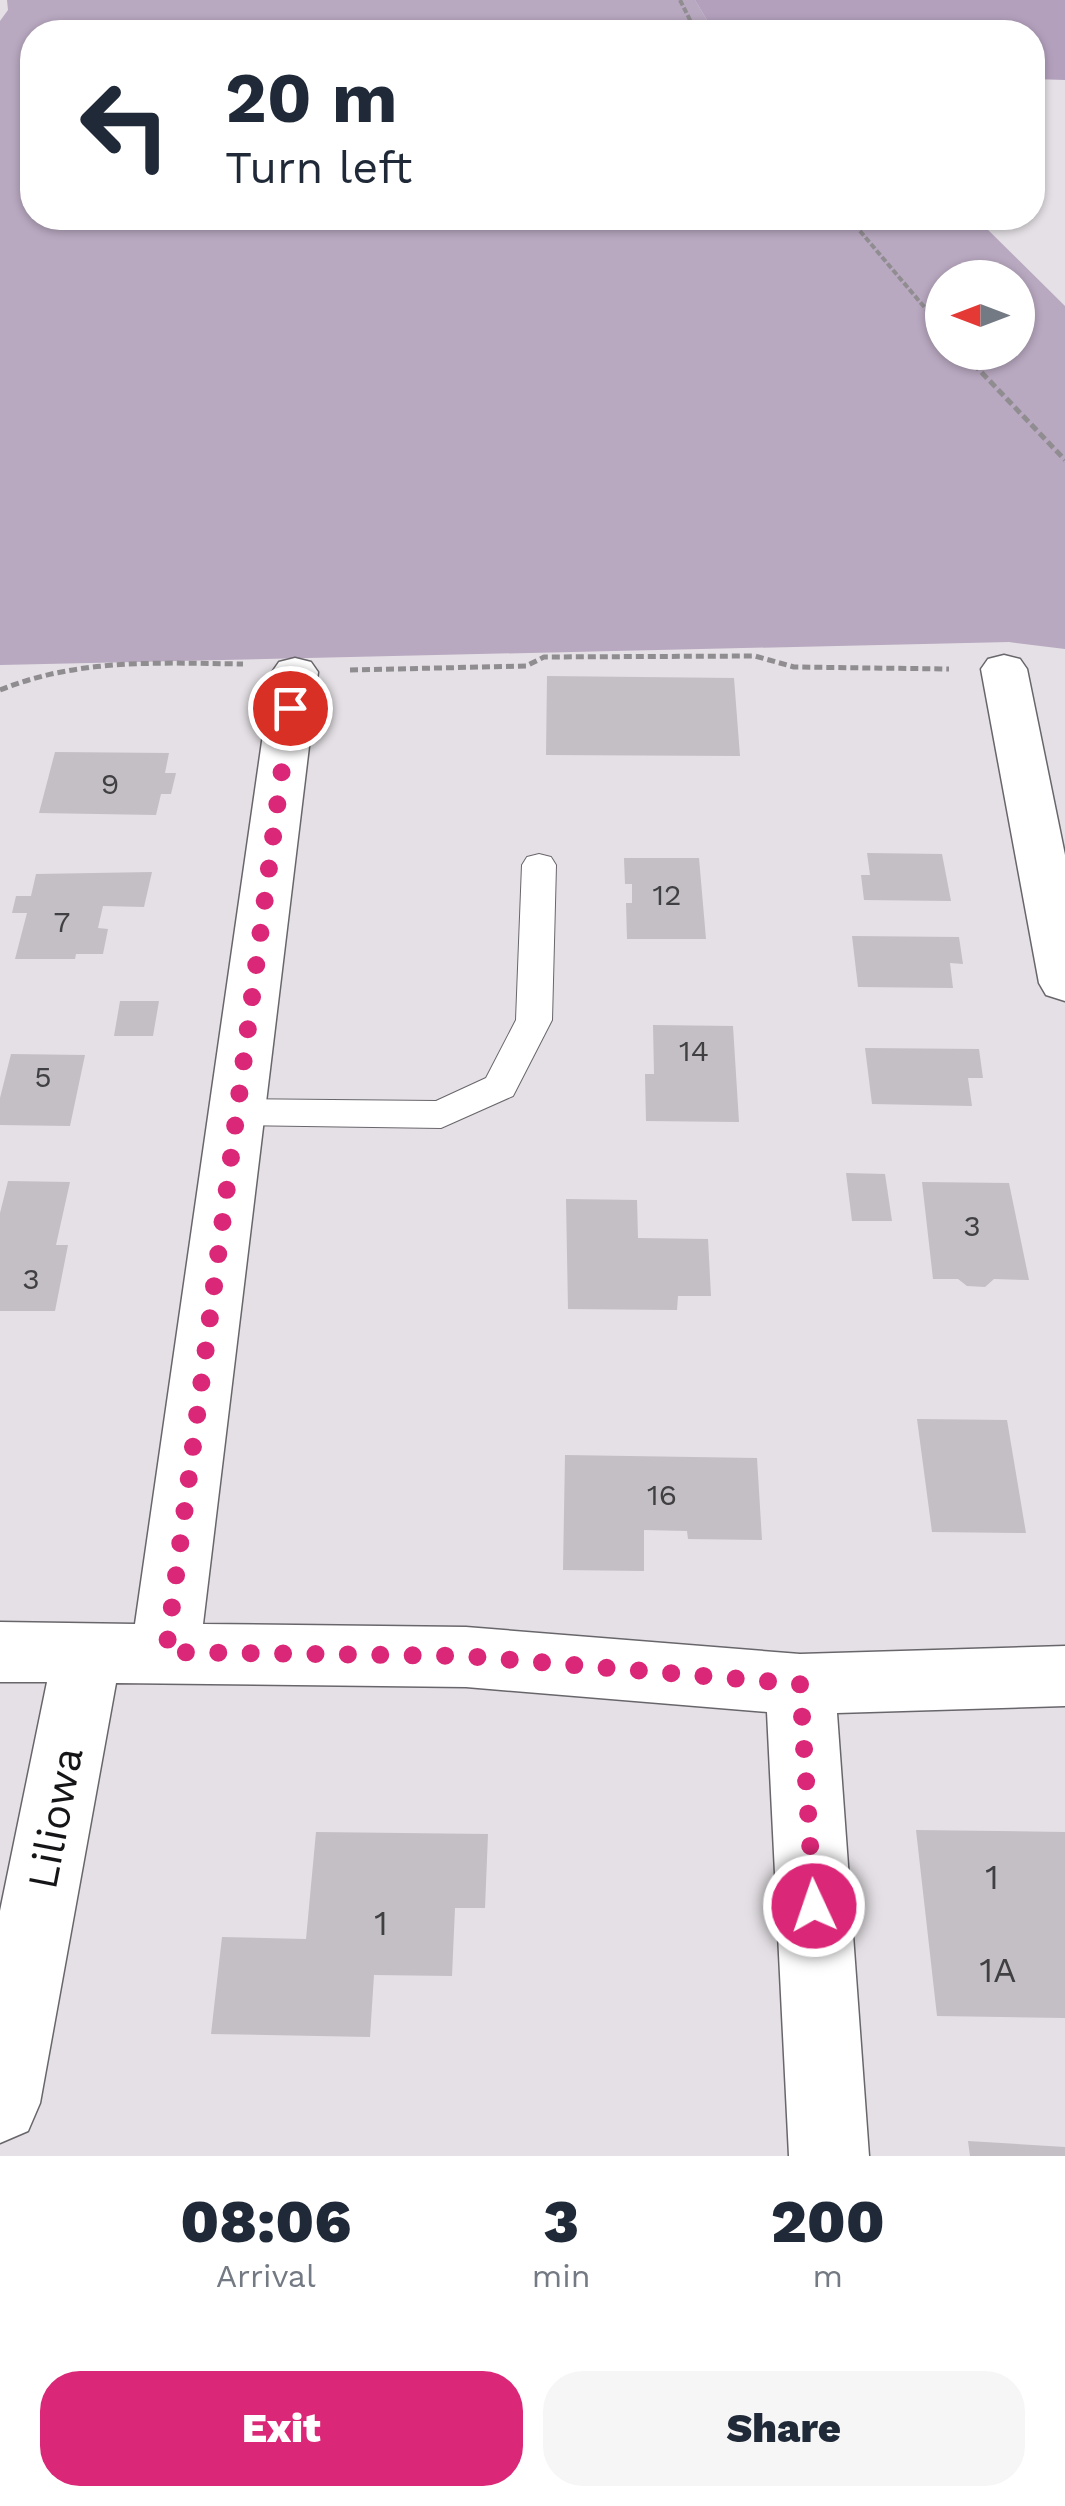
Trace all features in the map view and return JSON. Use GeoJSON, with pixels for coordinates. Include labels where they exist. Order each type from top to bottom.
{"type":"FeatureCollection","features":[{"type":"Feature","properties":{"kind":"street"},"geometry":{"type":"LineString","coordinates":[[1004,669],[1065,983]]}},
{"type":"Feature","properties":{"kind":"street"},"geometry":{"type":"LineString","coordinates":[[166,1652],[295,672]]}},
{"type":"Feature","properties":{"kind":"street","name":"Liliowa"},"geometry":{"type":"LineString","coordinates":[[0,2103],[88,1651]]}},
{"type":"Feature","properties":{"kind":"street"},"geometry":{"type":"LineString","coordinates":[[0,1652],[466,1656],[800,1684],[1065,1676]]}},
{"type":"Feature","properties":{"kind":"street"},"geometry":{"type":"LineString","coordinates":[[800,1684],[829,2156]]}},
{"type":"Feature","properties":{"kind":"lane"},"geometry":{"type":"LineString","coordinates":[[236,1112],[440,1115],[500,1086],[534,1020],[539,864]]}},
{"type":"Feature","properties":{"kind":"path"},"geometry":{"type":"LineString","coordinates":[[859,230],[925,308]]}},
{"type":"Feature","properties":{"kind":"path"},"geometry":{"type":"LineString","coordinates":[[980,370],[1065,460]]}},
{"type":"Feature","properties":{"kind":"path"},"geometry":{"type":"LineString","coordinates":[[0,690],[40,674],[118,662],[231,662],[295,672],[526,666],[544,657],[756,656],[794,667],[1004,669]]}},
{"type":"Feature","properties":{"kind":"shaded area"},"geometry":{"type":"Polygon","coordinates":[[[7,0],[695,0],[707,20],[20,20],[20,230],[988,230],[1018,260],[925,260],[925,370],[1035,370],[1035,276],[1065,306],[1065,649],[1009,642],[0,665],[0,21],[8,10],[7,0]]]}},
{"type":"Feature","properties":{"kind":"shaded area"},"geometry":{"type":"Polygon","coordinates":[[[695,0],[1065,0],[1065,80],[1045,79],[1045,20],[707,20],[695,0]]]}},
{"type":"Feature","properties":{"kind":"building"},"geometry":{"type":"Polygon","coordinates":[[[547,676],[734,678],[740,756],[546,755],[547,676]]]}},
{"type":"Feature","properties":{"kind":"building"},"geometry":{"type":"Polygon","coordinates":[[[55,752],[169,753],[165,773],[176,773],[171,794],[161,794],[156,815],[39,813],[55,752]]]}},
{"type":"Feature","properties":{"kind":"building"},"geometry":{"type":"Polygon","coordinates":[[[867,853],[942,854],[951,901],[864,900],[861,875],[870,875],[867,853]]]}},
{"type":"Feature","properties":{"kind":"building"},"geometry":{"type":"Polygon","coordinates":[[[624,858],[699,858],[706,939],[627,939],[626,903],[632,903],[632,884],[625,884],[624,858]]]}},
{"type":"Feature","properties":{"kind":"building"},"geometry":{"type":"Polygon","coordinates":[[[152,872],[144,907],[103,906],[98,928],[108,929],[103,954],[76,954],[75,959],[15,959],[27,913],[12,913],[16,896],[31,896],[36,874],[152,872]]]}},
{"type":"Feature","properties":{"kind":"building"},"geometry":{"type":"Polygon","coordinates":[[[852,936],[959,937],[963,964],[950,963],[953,988],[858,987],[852,936]]]}},
{"type":"Feature","properties":{"kind":"building"},"geometry":{"type":"Polygon","coordinates":[[[120,1001],[159,1001],[153,1036],[114,1036],[120,1001]]]}},
{"type":"Feature","properties":{"kind":"building"},"geometry":{"type":"Polygon","coordinates":[[[653,1025],[733,1026],[739,1122],[646,1121],[645,1074],[654,1074],[653,1025]]]}},
{"type":"Feature","properties":{"kind":"building"},"geometry":{"type":"Polygon","coordinates":[[[865,1048],[979,1049],[983,1078],[968,1078],[972,1106],[872,1104],[865,1048]]]}},
{"type":"Feature","properties":{"kind":"building"},"geometry":{"type":"Polygon","coordinates":[[[11,1054],[85,1055],[70,1126],[0,1125],[0,1098],[11,1054]]]}},
{"type":"Feature","properties":{"kind":"building"},"geometry":{"type":"Polygon","coordinates":[[[846,1173],[885,1174],[892,1221],[852,1221],[846,1173]]]}},
{"type":"Feature","properties":{"kind":"building"},"geometry":{"type":"Polygon","coordinates":[[[8,1181],[70,1182],[56,1245],[68,1245],[55,1311],[0,1311],[0,1213],[8,1181]]]}},
{"type":"Feature","properties":{"kind":"building"},"geometry":{"type":"Polygon","coordinates":[[[922,1182],[1009,1183],[1029,1280],[994,1279],[985,1287],[967,1286],[958,1279],[933,1279],[922,1182]]]}},
{"type":"Feature","properties":{"kind":"building"},"geometry":{"type":"Polygon","coordinates":[[[566,1199],[637,1200],[638,1238],[708,1239],[711,1296],[678,1296],[677,1310],[568,1309],[566,1199]]]}},
{"type":"Feature","properties":{"kind":"building"},"geometry":{"type":"Polygon","coordinates":[[[917,1419],[1007,1420],[1026,1533],[932,1532],[917,1419]]]}},
{"type":"Feature","properties":{"kind":"building"},"geometry":{"type":"Polygon","coordinates":[[[565,1455],[757,1458],[762,1540],[688,1539],[687,1531],[644,1530],[644,1571],[563,1570],[565,1455]]]}},
{"type":"Feature","properties":{"kind":"building"},"geometry":{"type":"Polygon","coordinates":[[[916,1830],[1065,1832],[1065,2018],[937,2016],[916,1830]]]}},
{"type":"Feature","properties":{"kind":"building"},"geometry":{"type":"Polygon","coordinates":[[[316,1832],[488,1834],[485,1908],[455,1908],[452,1976],[374,1975],[370,2037],[211,2034],[222,1937],[306,1939],[316,1832]]]}},
{"type":"Feature","properties":{"kind":"building"},"geometry":{"type":"Polygon","coordinates":[[[968,2141],[1065,2147],[1065,2156],[970,2156],[968,2141]]]}},
{"type":"Feature","properties":{"kind":"route"},"geometry":{"type":"LineString","coordinates":[[290,708],[166,1652],[466,1656],[800,1684],[814,1906]]}}]}
